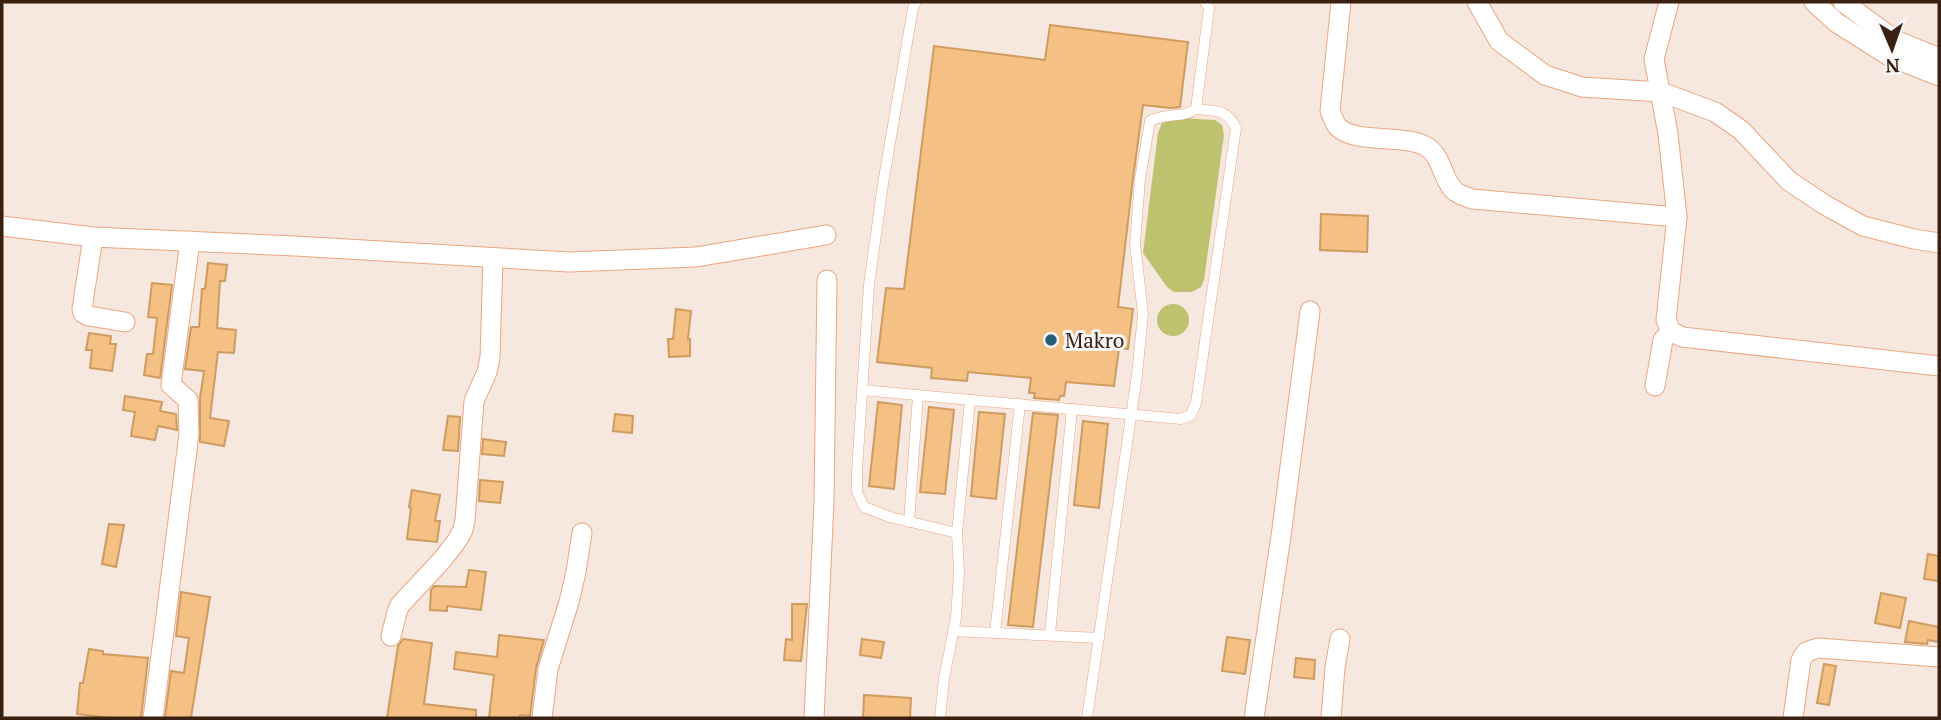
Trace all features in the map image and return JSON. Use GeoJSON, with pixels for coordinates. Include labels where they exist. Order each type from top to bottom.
{"type":"FeatureCollection","features":[{"type":"Feature","properties":{"kind":"street"},"geometry":{"type":"LineString","coordinates":[[1340,2],[1330,111],[1343,130],[1350,134],[1414,142],[1427,147],[1438,158],[1450,184],[1457,192],[1472,199],[1677,217]]}},
{"type":"Feature","properties":{"kind":"street"},"geometry":{"type":"LineString","coordinates":[[1476,2],[1499,41],[1545,75],[1582,87],[1661,92],[1715,112],[1741,130],[1789,181],[1825,205],[1863,226],[1939,243]]}},
{"type":"Feature","properties":{"kind":"street"},"geometry":{"type":"LineString","coordinates":[[1669,2],[1654,59],[1668,134],[1677,217],[1666,320],[1671,331],[1682,337],[1939,366]]}},
{"type":"Feature","properties":{"kind":"street"},"geometry":{"type":"LineString","coordinates":[[1814,2],[1837,23],[1891,57],[1939,76]]}},
{"type":"Feature","properties":{"kind":"street"},"geometry":{"type":"LineString","coordinates":[[1843,2],[1895,40],[1939,58]]}},
{"type":"Feature","properties":{"kind":"street"},"geometry":{"type":"LineString","coordinates":[[2,226],[93,237],[569,262],[696,257],[826,236]]}},
{"type":"Feature","properties":{"kind":"street"},"geometry":{"type":"LineString","coordinates":[[93,237],[83,313],[125,322]]}},
{"type":"Feature","properties":{"kind":"street"},"geometry":{"type":"LineString","coordinates":[[153,718],[189,434],[188,400],[171,385],[190,241]]}},
{"type":"Feature","properties":{"kind":"street"},"geometry":{"type":"LineString","coordinates":[[391,636],[400,605],[456,542],[465,520],[474,401],[487,372],[490,357],[494,258]]}},
{"type":"Feature","properties":{"kind":"street"},"geometry":{"type":"LineString","coordinates":[[814,718],[824,502],[827,280]]}},
{"type":"Feature","properties":{"kind":"street"},"geometry":{"type":"LineString","coordinates":[[1254,718],[1310,311]]}},
{"type":"Feature","properties":{"kind":"street"},"geometry":{"type":"LineString","coordinates":[[1655,386],[1662,340],[1671,331]]}},
{"type":"Feature","properties":{"kind":"street"},"geometry":{"type":"LineString","coordinates":[[541,718],[548,669],[571,592],[582,533]]}},
{"type":"Feature","properties":{"kind":"street"},"geometry":{"type":"LineString","coordinates":[[1331,718],[1340,639]]}},
{"type":"Feature","properties":{"kind":"street"},"geometry":{"type":"LineString","coordinates":[[1793,718],[1801,660],[1806,652],[1818,648],[1939,657]]}},
{"type":"Feature","properties":{"kind":"lane"},"geometry":{"type":"LineString","coordinates":[[916,2],[869,285],[857,492],[864,507],[909,522],[957,533]]}},
{"type":"Feature","properties":{"kind":"lane"},"geometry":{"type":"LineString","coordinates":[[1196,109],[1209,8],[1205,2]]}},
{"type":"Feature","properties":{"kind":"lane"},"geometry":{"type":"LineString","coordinates":[[862,390],[1132,415],[1181,419],[1191,415],[1196,403],[1236,128],[1231,118],[1224,113],[1196,109],[1189,114],[1160,116],[1150,121],[1140,179],[1135,244],[1143,314],[1132,415],[1087,718]]}},
{"type":"Feature","properties":{"kind":"lane"},"geometry":{"type":"LineString","coordinates":[[909,522],[918,395]]}},
{"type":"Feature","properties":{"kind":"lane"},"geometry":{"type":"LineString","coordinates":[[940,718],[944,678],[956,618],[959,572],[957,533],[970,400]]}},
{"type":"Feature","properties":{"kind":"lane"},"geometry":{"type":"LineString","coordinates":[[995,633],[1020,404]]}},
{"type":"Feature","properties":{"kind":"lane"},"geometry":{"type":"LineString","coordinates":[[1049,634],[1072,409]]}},
{"type":"Feature","properties":{"kind":"lane"},"geometry":{"type":"LineString","coordinates":[[953,631],[1099,638]]}},
{"type":"Feature","properties":{"kind":"green space"},"geometry":{"type":"Polygon","coordinates":[[[1180,118],[1215,120],[1222,125],[1224,135],[1204,280],[1201,287],[1192,292],[1174,292],[1167,287],[1143,253],[1158,133],[1162,123],[1180,118]]]}},
{"type":"Feature","properties":{"kind":"green space"},"geometry":{"type":"Polygon","coordinates":[[[1173,304],[1184,309],[1189,320],[1184,331],[1173,336],[1162,331],[1157,320],[1162,309],[1173,304]]]}},
{"type":"Feature","properties":{"kind":"building"},"geometry":{"type":"Polygon","coordinates":[[[1050,25],[1188,42],[1180,107],[1143,105],[1118,307],[1133,309],[1128,349],[1119,348],[1114,386],[1066,382],[1064,396],[1060,396],[1059,400],[1034,398],[1035,393],[1029,393],[1031,378],[968,372],[967,381],[931,378],[932,368],[877,362],[886,288],[904,289],[934,46],[1045,60],[1050,25]]]}},
{"type":"Feature","properties":{"kind":"building"},"geometry":{"type":"Polygon","coordinates":[[[1321,214],[1368,216],[1367,252],[1320,250],[1321,214]]]}},
{"type":"Feature","properties":{"kind":"building"},"geometry":{"type":"Polygon","coordinates":[[[208,263],[227,265],[225,281],[220,281],[217,328],[236,330],[234,353],[218,352],[210,418],[229,421],[224,446],[200,442],[200,398],[204,371],[185,369],[191,327],[199,327],[202,289],[205,289],[208,263]]]}},
{"type":"Feature","properties":{"kind":"building"},"geometry":{"type":"Polygon","coordinates":[[[152,283],[172,285],[160,378],[144,375],[147,354],[153,354],[157,318],[148,317],[152,283]]]}},
{"type":"Feature","properties":{"kind":"building"},"geometry":{"type":"Polygon","coordinates":[[[676,309],[691,311],[688,339],[690,356],[669,357],[668,339],[673,339],[676,309]]]}},
{"type":"Feature","properties":{"kind":"building"},"geometry":{"type":"Polygon","coordinates":[[[89,333],[111,336],[110,344],[116,344],[112,371],[90,368],[92,350],[86,350],[89,333]]]}},
{"type":"Feature","properties":{"kind":"building"},"geometry":{"type":"Polygon","coordinates":[[[125,396],[162,402],[160,411],[176,414],[177,430],[158,426],[155,440],[131,436],[135,412],[123,410],[125,396]]]}},
{"type":"Feature","properties":{"kind":"building"},"geometry":{"type":"Polygon","coordinates":[[[878,402],[902,405],[894,489],[869,486],[878,402]]]}},
{"type":"Feature","properties":{"kind":"building"},"geometry":{"type":"Polygon","coordinates":[[[929,407],[954,410],[945,494],[920,492],[929,407]]]}},
{"type":"Feature","properties":{"kind":"building"},"geometry":{"type":"Polygon","coordinates":[[[979,412],[1005,414],[996,499],[971,496],[979,412]]]}},
{"type":"Feature","properties":{"kind":"building"},"geometry":{"type":"Polygon","coordinates":[[[1033,413],[1058,415],[1033,627],[1008,625],[1033,413]]]}},
{"type":"Feature","properties":{"kind":"building"},"geometry":{"type":"Polygon","coordinates":[[[615,414],[633,416],[632,433],[613,431],[615,414]]]}},
{"type":"Feature","properties":{"kind":"building"},"geometry":{"type":"Polygon","coordinates":[[[448,416],[460,417],[458,451],[443,450],[448,416]]]}},
{"type":"Feature","properties":{"kind":"building"},"geometry":{"type":"Polygon","coordinates":[[[1083,421],[1108,424],[1099,508],[1074,505],[1083,421]]]}},
{"type":"Feature","properties":{"kind":"building"},"geometry":{"type":"Polygon","coordinates":[[[483,439],[506,442],[504,456],[482,454],[483,439]]]}},
{"type":"Feature","properties":{"kind":"building"},"geometry":{"type":"Polygon","coordinates":[[[480,480],[503,482],[500,503],[479,501],[480,480]]]}},
{"type":"Feature","properties":{"kind":"building"},"geometry":{"type":"Polygon","coordinates":[[[412,490],[440,495],[435,521],[440,521],[437,542],[407,539],[412,490]]]}},
{"type":"Feature","properties":{"kind":"building"},"geometry":{"type":"Polygon","coordinates":[[[109,524],[124,525],[116,567],[102,564],[109,524]]]}},
{"type":"Feature","properties":{"kind":"building"},"geometry":{"type":"Polygon","coordinates":[[[1928,554],[1939,556],[1939,581],[1924,579],[1928,554]]]}},
{"type":"Feature","properties":{"kind":"building"},"geometry":{"type":"Polygon","coordinates":[[[469,570],[486,572],[481,610],[447,606],[447,611],[430,610],[431,590],[434,586],[466,587],[469,570]]]}},
{"type":"Feature","properties":{"kind":"building"},"geometry":{"type":"Polygon","coordinates":[[[181,592],[210,597],[191,718],[165,718],[171,671],[184,673],[189,638],[176,636],[181,592]]]}},
{"type":"Feature","properties":{"kind":"building"},"geometry":{"type":"Polygon","coordinates":[[[1881,593],[1906,598],[1900,628],[1875,623],[1881,593]]]}},
{"type":"Feature","properties":{"kind":"building"},"geometry":{"type":"Polygon","coordinates":[[[792,604],[807,604],[801,661],[784,660],[786,639],[792,640],[792,604]]]}},
{"type":"Feature","properties":{"kind":"building"},"geometry":{"type":"Polygon","coordinates":[[[1909,621],[1939,627],[1939,642],[1905,642],[1909,621]]]}},
{"type":"Feature","properties":{"kind":"building"},"geometry":{"type":"Polygon","coordinates":[[[499,635],[544,640],[536,668],[530,716],[489,718],[494,675],[454,669],[456,652],[497,657],[499,635]]]}},
{"type":"Feature","properties":{"kind":"building"},"geometry":{"type":"Polygon","coordinates":[[[1227,637],[1250,640],[1245,674],[1222,671],[1227,637]]]}},
{"type":"Feature","properties":{"kind":"building"},"geometry":{"type":"Polygon","coordinates":[[[403,639],[432,643],[424,704],[476,710],[476,718],[387,718],[398,646],[403,639]]]}},
{"type":"Feature","properties":{"kind":"building"},"geometry":{"type":"Polygon","coordinates":[[[862,639],[884,642],[881,658],[860,655],[862,639]]]}},
{"type":"Feature","properties":{"kind":"building"},"geometry":{"type":"Polygon","coordinates":[[[89,649],[103,651],[103,654],[148,658],[141,718],[77,714],[80,683],[83,683],[89,649]]]}},
{"type":"Feature","properties":{"kind":"building"},"geometry":{"type":"Polygon","coordinates":[[[1296,658],[1315,660],[1314,679],[1294,677],[1296,658]]]}},
{"type":"Feature","properties":{"kind":"building"},"geometry":{"type":"Polygon","coordinates":[[[1824,664],[1836,666],[1829,705],[1817,703],[1824,664]]]}},
{"type":"Feature","properties":{"kind":"building"},"geometry":{"type":"Polygon","coordinates":[[[864,695],[911,698],[910,718],[863,718],[864,695]]]}},
{"type":"Feature","properties":{"kind":"place","name":"Makro"},"geometry":{"type":"Point","coordinates":[1051,340]}}]}
